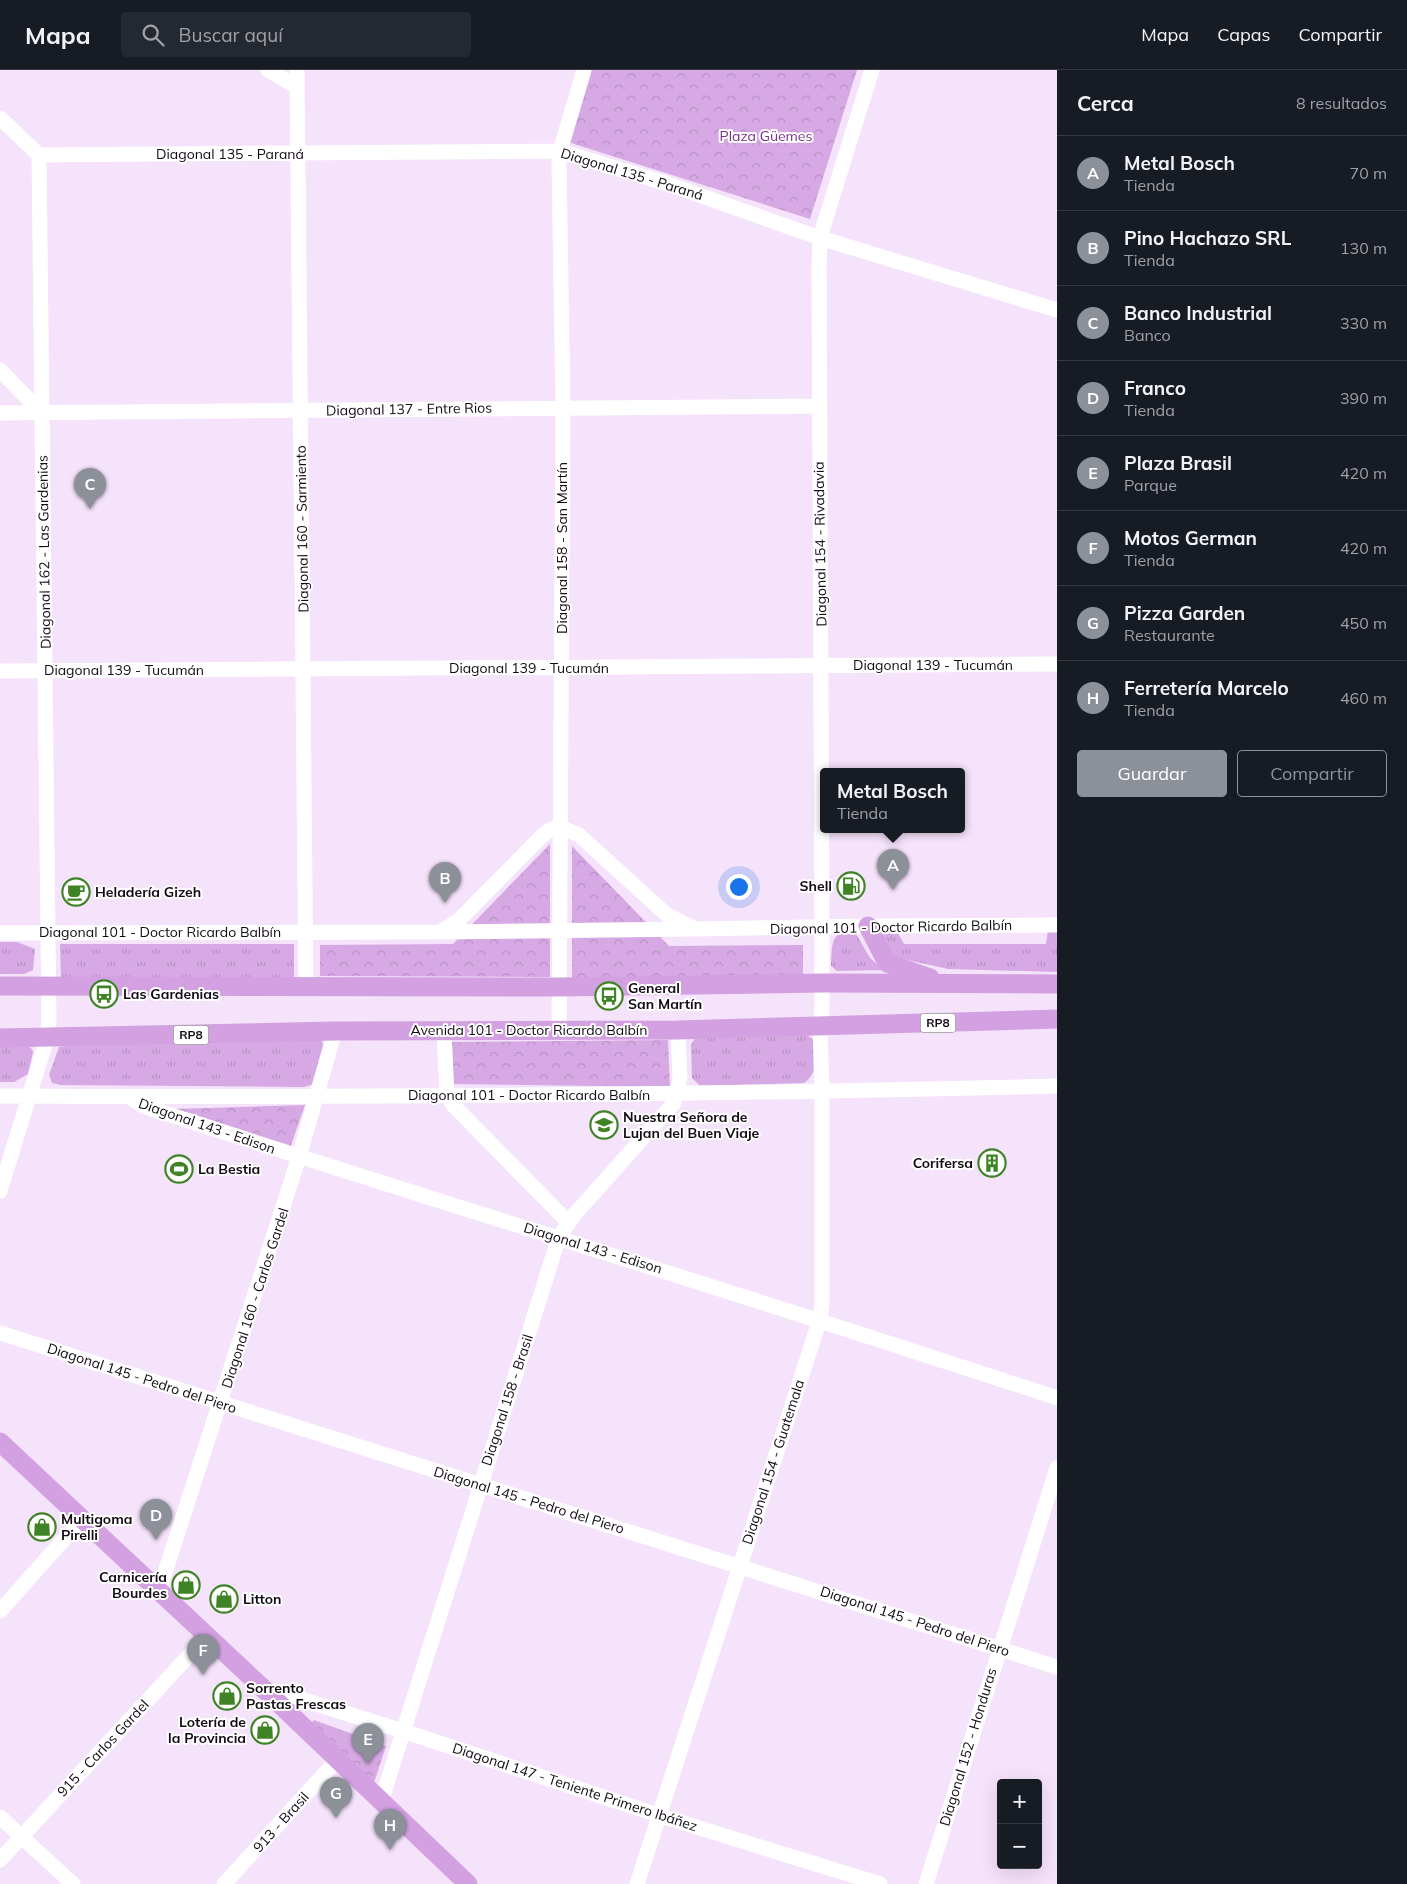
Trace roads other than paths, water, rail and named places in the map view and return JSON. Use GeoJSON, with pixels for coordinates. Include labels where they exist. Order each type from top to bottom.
{"type":"FeatureCollection","features":[{"type":"Feature","properties":{"kind":"main road"},"geometry":{"type":"LineString","coordinates":[[868,926],[887,963],[941,982]]}},
{"type":"Feature","properties":{"kind":"main road"},"geometry":{"type":"LineString","coordinates":[[0,986],[559,987],[941,982],[1057,984]]}},
{"type":"Feature","properties":{"kind":"main road","name":"Avenida 101 - Doctor Ricardo Balbín"},"geometry":{"type":"LineString","coordinates":[[0,1038],[335,1031],[678,1030],[1057,1019]]}},
{"type":"Feature","properties":{"kind":"main road"},"geometry":{"type":"LineString","coordinates":[[0,1442],[468,1884]]}},
{"type":"Feature","properties":{"kind":"street"},"geometry":{"type":"LineString","coordinates":[[268,70],[297,87]]}},
{"type":"Feature","properties":{"kind":"street","name":"Diagonal 160 - Sarmiento"},"geometry":{"type":"LineString","coordinates":[[297,70],[307,932],[306,987]]}},
{"type":"Feature","properties":{"kind":"street","name":"Diagonal 158 - San Martín"},"geometry":{"type":"LineString","coordinates":[[559,1030],[562,827],[563,407],[560,151],[584,70]]}},
{"type":"Feature","properties":{"kind":"street","name":"Diagonal 154 - Rivadavia"},"geometry":{"type":"LineString","coordinates":[[821,768],[820,238],[872,70]]}},
{"type":"Feature","properties":{"kind":"street"},"geometry":{"type":"LineString","coordinates":[[0,118],[39,155]]}},
{"type":"Feature","properties":{"kind":"street","name":"Diagonal 135 - Paraná"},"geometry":{"type":"LineString","coordinates":[[39,155],[560,151],[668,184],[820,238],[1057,310]]}},
{"type":"Feature","properties":{"kind":"street","name":"Diagonal 162 - Las Gardenias"},"geometry":{"type":"LineString","coordinates":[[0,1192],[47,1038],[50,986],[39,155]]}},
{"type":"Feature","properties":{"kind":"street"},"geometry":{"type":"LineString","coordinates":[[0,370],[42,413]]}},
{"type":"Feature","properties":{"kind":"street","name":"Diagonal 137 - Entre Rios"},"geometry":{"type":"LineString","coordinates":[[0,413],[819,406]]}},
{"type":"Feature","properties":{"kind":"street","name":"Diagonal 139 - Tucumán"},"geometry":{"type":"LineString","coordinates":[[0,670],[1057,664]]}},
{"type":"Feature","properties":{"kind":"street"},"geometry":{"type":"LineString","coordinates":[[440,932],[460,920],[549,830],[562,827]]}},
{"type":"Feature","properties":{"kind":"street","name":"Diagonal 101 - Doctor Ricardo Balbín"},"geometry":{"type":"LineString","coordinates":[[562,827],[579,835],[667,915],[695,930]]}},
{"type":"Feature","properties":{"kind":"street","name":"Diagonal 154 - Rivadavia"},"geometry":{"type":"LineString","coordinates":[[820,1026],[822,983],[822,833]]}},
{"type":"Feature","properties":{"kind":"street","name":"Diagonal 101 - Doctor Ricardo Balbín"},"geometry":{"type":"LineString","coordinates":[[0,933],[440,932],[695,930],[822,926],[1057,926]]}},
{"type":"Feature","properties":{"kind":"street","name":"Diagonal 154 - Guatemala"},"geometry":{"type":"LineString","coordinates":[[637,1884],[661,1816],[820,1320],[822,1303],[822,1092],[820,1026]]}},
{"type":"Feature","properties":{"kind":"street"},"geometry":{"type":"LineString","coordinates":[[444,1030],[447,1095],[454,1105],[568,1222]]}},
{"type":"Feature","properties":{"kind":"street","name":"Diagonal 158 - Brasil"},"geometry":{"type":"LineString","coordinates":[[381,1802],[559,1237],[568,1222],[668,1111],[678,1094],[680,1079],[678,1030]]}},
{"type":"Feature","properties":{"kind":"street","name":"Diagonal 160 - Carlos Gardel"},"geometry":{"type":"LineString","coordinates":[[159,1591],[222,1403],[318,1098],[335,1031]]}},
{"type":"Feature","properties":{"kind":"street","name":"Diagonal 101 - Doctor Ricardo Balbín"},"geometry":{"type":"LineString","coordinates":[[0,1096],[318,1098],[822,1092],[1057,1086]]}},
{"type":"Feature","properties":{"kind":"street","name":"Diagonal 143 - Edison"},"geometry":{"type":"LineString","coordinates":[[129,1098],[143,1106],[299,1157],[559,1237],[1057,1398]]}},
{"type":"Feature","properties":{"kind":"street","name":"Diagonal 145 - Pedro del Piero"},"geometry":{"type":"LineString","coordinates":[[0,1333],[1057,1667]]}},
{"type":"Feature","properties":{"kind":"street","name":"Diagonal 152 - Honduras"},"geometry":{"type":"LineString","coordinates":[[926,1884],[1057,1468]]}},
{"type":"Feature","properties":{"kind":"street"},"geometry":{"type":"LineString","coordinates":[[0,1611],[82,1519]]}},
{"type":"Feature","properties":{"kind":"street","name":"915 - Carlos Gardel"},"geometry":{"type":"LineString","coordinates":[[0,1860],[207,1636]]}},
{"type":"Feature","properties":{"kind":"street","name":"Diagonal 147 - Teniente Primero Ibáñez"},"geometry":{"type":"LineString","coordinates":[[269,1694],[298,1698],[661,1816],[880,1884]]}},
{"type":"Feature","properties":{"kind":"street","name":"913 - Brasil"},"geometry":{"type":"LineString","coordinates":[[224,1884],[337,1760]]}},
{"type":"Feature","properties":{"kind":"street"},"geometry":{"type":"LineString","coordinates":[[0,1817],[73,1884]]}},
{"type":"Feature","properties":{"kind":"place","name":"Banco Industrial"},"geometry":{"type":"Point","coordinates":[90,509]}},
{"type":"Feature","properties":{"kind":"place","name":"Shell"},"geometry":{"type":"Point","coordinates":[851,886]}},
{"type":"Feature","properties":{"kind":"place","name":"Metal Bosch"},"geometry":{"type":"Point","coordinates":[893,890]}},
{"type":"Feature","properties":{"kind":"place","name":"Heladería Gizeh"},"geometry":{"type":"Point","coordinates":[76,892]}},
{"type":"Feature","properties":{"kind":"place","name":"Pino Hachazo SRL"},"geometry":{"type":"Point","coordinates":[445,903]}},
{"type":"Feature","properties":{"kind":"place","name":"Las Gardenias"},"geometry":{"type":"Point","coordinates":[104,994]}},
{"type":"Feature","properties":{"kind":"place","name":"General San Martín"},"geometry":{"type":"Point","coordinates":[609,996]}},
{"type":"Feature","properties":{"kind":"place","name":"Nuestra Señora de Lujan del Buen Viaje"},"geometry":{"type":"Point","coordinates":[604,1125]}},
{"type":"Feature","properties":{"kind":"place","name":"Corifersa"},"geometry":{"type":"Point","coordinates":[992,1163]}},
{"type":"Feature","properties":{"kind":"place","name":"La Bestia"},"geometry":{"type":"Point","coordinates":[179,1169]}},
{"type":"Feature","properties":{"kind":"place","name":"Multigoma Pirelli"},"geometry":{"type":"Point","coordinates":[42,1527]}},
{"type":"Feature","properties":{"kind":"place","name":"Franco"},"geometry":{"type":"Point","coordinates":[156,1540]}},
{"type":"Feature","properties":{"kind":"place","name":"Carnicería Bourdes"},"geometry":{"type":"Point","coordinates":[186,1585]}},
{"type":"Feature","properties":{"kind":"place","name":"Litton"},"geometry":{"type":"Point","coordinates":[224,1599]}},
{"type":"Feature","properties":{"kind":"place","name":"Motos German"},"geometry":{"type":"Point","coordinates":[203,1675]}},
{"type":"Feature","properties":{"kind":"place","name":"Sorrento Pastas Frescas"},"geometry":{"type":"Point","coordinates":[227,1696]}},
{"type":"Feature","properties":{"kind":"place","name":"Lotería de la Provincia"},"geometry":{"type":"Point","coordinates":[265,1730]}},
{"type":"Feature","properties":{"kind":"place","name":"Plaza Brasil"},"geometry":{"type":"Point","coordinates":[368,1764]}},
{"type":"Feature","properties":{"kind":"place","name":"Pizza Garden"},"geometry":{"type":"Point","coordinates":[336,1818]}},
{"type":"Feature","properties":{"kind":"place","name":"Ferretería Marcelo"},"geometry":{"type":"Point","coordinates":[390,1850]}},
{"type":"Feature","properties":{"kind":"park label","name":"Plaza Güemes"},"geometry":{"type":"Point","coordinates":[766,136]}}]}
